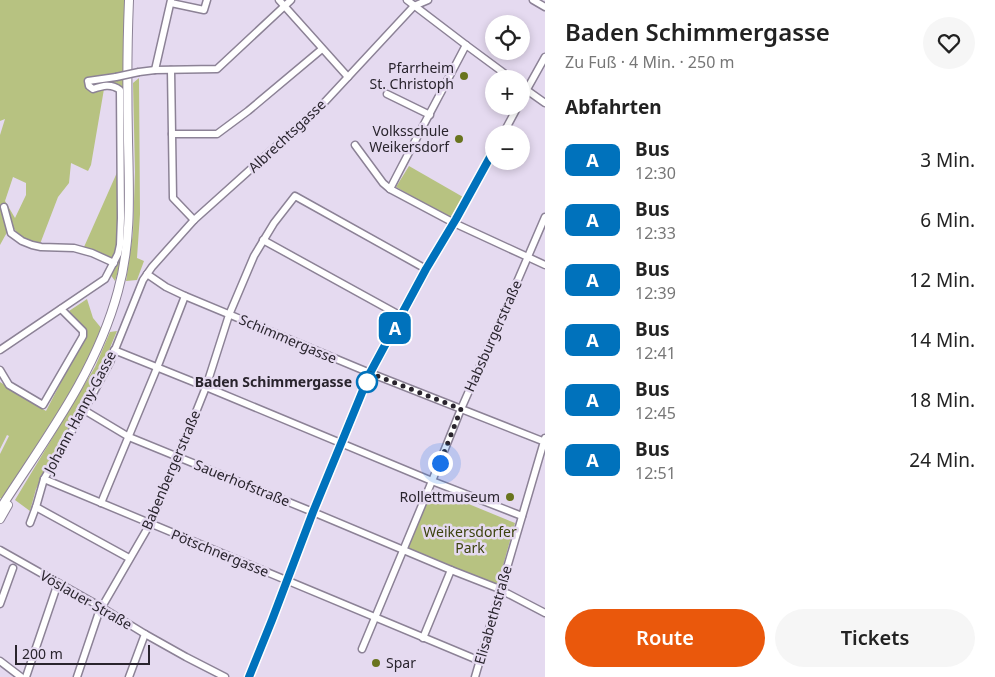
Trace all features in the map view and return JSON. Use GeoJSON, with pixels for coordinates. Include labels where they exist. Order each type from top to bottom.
{"type":"FeatureCollection","features":[{"type":"Feature","properties":{"kind":"main road"},"geometry":{"type":"LineString","coordinates":[[0,518],[70,402],[93,359],[110,317],[123,272],[129,211],[127,76],[129,0]]}},
{"type":"Feature","properties":{"kind":"main road"},"geometry":{"type":"LineString","coordinates":[[0,509],[25,470],[31,464]]}},
{"type":"Feature","properties":{"kind":"street"},"geometry":{"type":"LineString","coordinates":[[155,70],[171,1],[204,10],[207,0]]}},
{"type":"Feature","properties":{"kind":"street"},"geometry":{"type":"LineString","coordinates":[[279,0],[348,77]]}},
{"type":"Feature","properties":{"kind":"street"},"geometry":{"type":"LineString","coordinates":[[0,350],[105,279],[118,254],[121,218],[120,90],[115,86],[93,89],[89,86],[88,81],[155,70],[217,69],[291,0]]}},
{"type":"Feature","properties":{"kind":"street"},"geometry":{"type":"LineString","coordinates":[[407,0],[500,70]]}},
{"type":"Feature","properties":{"kind":"street","name":"Albrechtsgasse"},"geometry":{"type":"LineString","coordinates":[[146,274],[194,220],[321,106],[414,6],[428,0]]}},
{"type":"Feature","properties":{"kind":"street"},"geometry":{"type":"LineString","coordinates":[[533,0],[545,7]]}},
{"type":"Feature","properties":{"kind":"street"},"geometry":{"type":"LineString","coordinates":[[390,189],[466,45]]}},
{"type":"Feature","properties":{"kind":"street"},"geometry":{"type":"LineString","coordinates":[[172,134],[217,134],[248,111],[322,49]]}},
{"type":"Feature","properties":{"kind":"street"},"geometry":{"type":"LineString","coordinates":[[530,79],[545,57]]}},
{"type":"Feature","properties":{"kind":"street"},"geometry":{"type":"LineString","coordinates":[[171,70],[173,198],[194,220]]}},
{"type":"Feature","properties":{"kind":"street"},"geometry":{"type":"LineString","coordinates":[[530,93],[545,104]]}},
{"type":"Feature","properties":{"kind":"street"},"geometry":{"type":"LineString","coordinates":[[387,94],[430,115]]}},
{"type":"Feature","properties":{"kind":"street"},"geometry":{"type":"LineString","coordinates":[[355,145],[383,183],[390,189],[454,223],[545,265]]}},
{"type":"Feature","properties":{"kind":"street"},"geometry":{"type":"LineString","coordinates":[[249,677],[313,512],[370,373],[426,269],[485,166]]}},
{"type":"Feature","properties":{"kind":"street","name":"Babenbergerstraße"},"geometry":{"type":"LineString","coordinates":[[77,677],[102,607],[150,524],[206,387],[229,315],[254,256],[274,223],[295,196],[426,269]]}},
{"type":"Feature","properties":{"kind":"street"},"geometry":{"type":"LineString","coordinates":[[4,207],[12,233],[22,241],[42,247],[74,248],[92,253],[114,263]]}},
{"type":"Feature","properties":{"kind":"street","name":"Habsburgerstraße"},"geometry":{"type":"LineString","coordinates":[[362,649],[461,409],[545,217]]}},
{"type":"Feature","properties":{"kind":"street"},"geometry":{"type":"LineString","coordinates":[[263,240],[401,316]]}},
{"type":"Feature","properties":{"kind":"street","name":"Schimmergasse"},"geometry":{"type":"LineString","coordinates":[[146,274],[166,287],[229,315],[370,373],[545,441]]}},
{"type":"Feature","properties":{"kind":"street","name":"Johann Hanny-Gasse"},"geometry":{"type":"LineString","coordinates":[[30,523],[44,479],[110,362],[146,274]]}},
{"type":"Feature","properties":{"kind":"street"},"geometry":{"type":"LineString","coordinates":[[101,503],[185,296]]}},
{"type":"Feature","properties":{"kind":"street"},"geometry":{"type":"LineString","coordinates":[[0,370],[10,385],[43,405],[83,336],[83,331],[61,309]]}},
{"type":"Feature","properties":{"kind":"street"},"geometry":{"type":"LineString","coordinates":[[114,350],[522,516]]}},
{"type":"Feature","properties":{"kind":"street","name":"Sauerhofstraße"},"geometry":{"type":"LineString","coordinates":[[84,410],[129,437],[501,590]]}},
{"type":"Feature","properties":{"kind":"street","name":"Elisabethstraße"},"geometry":{"type":"LineString","coordinates":[[475,677],[545,441]]}},
{"type":"Feature","properties":{"kind":"street","name":"Pötschnergasse"},"geometry":{"type":"LineString","coordinates":[[44,479],[480,661]]}},
{"type":"Feature","properties":{"kind":"street"},"geometry":{"type":"LineString","coordinates":[[36,507],[129,558]]}},
{"type":"Feature","properties":{"kind":"street","name":"Vöslauer Straße"},"geometry":{"type":"LineString","coordinates":[[0,550],[102,607],[145,634],[225,677]]}},
{"type":"Feature","properties":{"kind":"street"},"geometry":{"type":"LineString","coordinates":[[0,604],[13,568]]}},
{"type":"Feature","properties":{"kind":"street"},"geometry":{"type":"LineString","coordinates":[[423,638],[451,570]]}},
{"type":"Feature","properties":{"kind":"street"},"geometry":{"type":"LineString","coordinates":[[26,677],[58,583]]}},
{"type":"Feature","properties":{"kind":"street"},"geometry":{"type":"LineString","coordinates":[[501,590],[545,613]]}},
{"type":"Feature","properties":{"kind":"street"},"geometry":{"type":"LineString","coordinates":[[129,677],[145,634]]}},
{"type":"Feature","properties":{"kind":"street"},"geometry":{"type":"LineString","coordinates":[[0,661],[20,677]]}},
{"type":"Feature","properties":{"kind":"green space"},"geometry":{"type":"Polygon","coordinates":[[[0,0],[126,0],[126,219],[121,261],[115,281],[110,274],[117,260],[84,247],[119,168],[116,89],[104,89],[91,165],[88,171],[71,163],[69,183],[58,197],[40,244],[27,241],[11,225],[0,245],[0,135],[5,119],[0,121],[0,0]],[[13,177],[5,201],[15,218],[26,195],[26,183],[13,177]]]}},
{"type":"Feature","properties":{"kind":"green space"},"geometry":{"type":"Polygon","coordinates":[[[139,78],[140,214],[137,258],[144,261],[137,280],[126,281],[133,233],[135,172],[133,83],[139,78]]]}},
{"type":"Feature","properties":{"kind":"green space"},"geometry":{"type":"Polygon","coordinates":[[[409,166],[463,197],[450,218],[396,187],[409,166]]]}},
{"type":"Feature","properties":{"kind":"green space"},"geometry":{"type":"Polygon","coordinates":[[[87,299],[93,318],[102,329],[68,396],[3,500],[0,498],[0,454],[9,436],[7,435],[0,449],[0,382],[46,411],[87,332],[69,311],[87,299]]]}},
{"type":"Feature","properties":{"kind":"green space"},"geometry":{"type":"Polygon","coordinates":[[[117,331],[107,355],[36,489],[30,511],[15,500],[95,367],[110,332],[117,331]]]}},
{"type":"Feature","properties":{"kind":"green space","name":"Weikersdorfer Park"},"geometry":{"type":"Polygon","coordinates":[[[432,489],[515,523],[497,587],[407,549],[432,489]]]}},
{"type":"Feature","properties":{"kind":"bus line","name":"A"},"geometry":{"type":"LineString","coordinates":[[249,677],[313,512],[370,373],[426,269],[485,166]]}},
{"type":"Feature","properties":{"kind":"place","name":"Pfarrheim St. Christoph"},"geometry":{"type":"Point","coordinates":[464,76]}},
{"type":"Feature","properties":{"kind":"place","name":"Volksschule Weikersdorf"},"geometry":{"type":"Point","coordinates":[459,139]}},
{"type":"Feature","properties":{"kind":"place","name":"Baden Schimmergasse"},"geometry":{"type":"Point","coordinates":[367,382]}},
{"type":"Feature","properties":{"kind":"place","name":"Rollettmuseum"},"geometry":{"type":"Point","coordinates":[510,497]}},
{"type":"Feature","properties":{"kind":"place","name":"Spar"},"geometry":{"type":"Point","coordinates":[376,663]}},
{"type":"Feature","properties":{"kind":"route"},"geometry":{"type":"LineString","coordinates":[[367,382],[370,373],[461,409],[440,463]]}}]}
